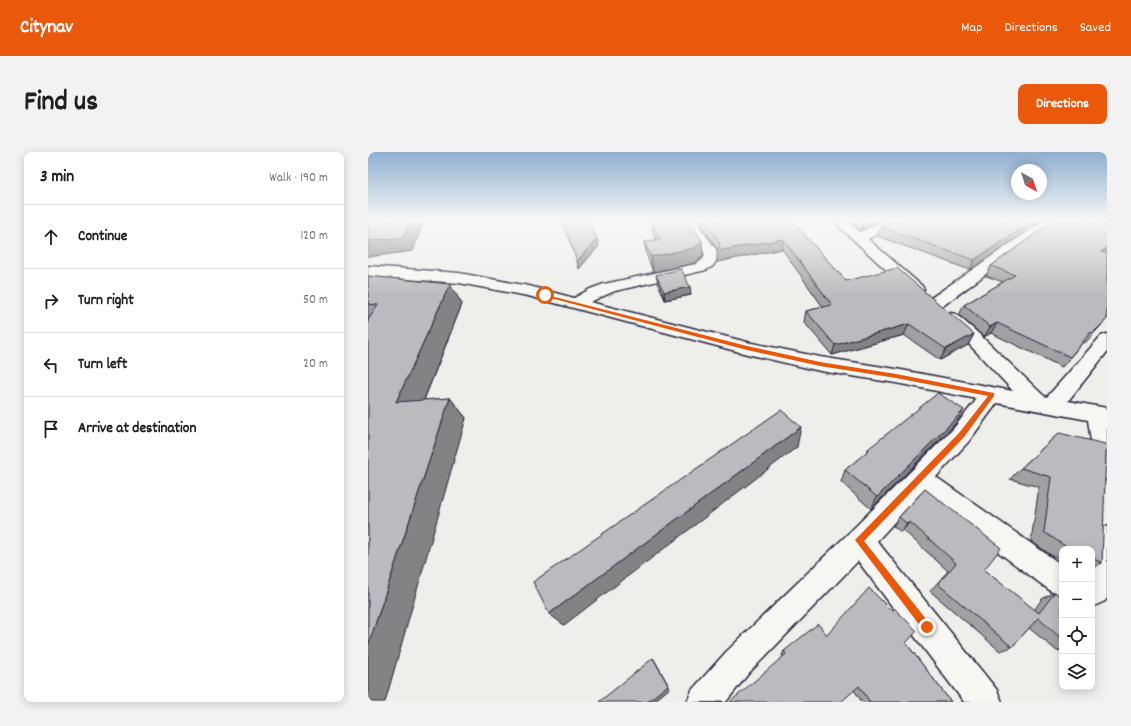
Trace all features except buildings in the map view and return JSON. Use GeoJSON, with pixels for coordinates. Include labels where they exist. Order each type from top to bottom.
{"type":"FeatureCollection","features":[{"type":"Feature","properties":{"kind":"street"},"geometry":{"type":"LineString","coordinates":[[576,303],[596,292],[708,263],[712,256],[706,245]]}},
{"type":"Feature","properties":{"kind":"street"},"geometry":{"type":"LineString","coordinates":[[867,245],[973,338],[1045,404]]}},
{"type":"Feature","properties":{"kind":"street"},"geometry":{"type":"LineString","coordinates":[[934,304],[1018,245]]}},
{"type":"Feature","properties":{"kind":"street"},"geometry":{"type":"LineString","coordinates":[[368,271],[459,278],[529,290],[747,348],[820,364],[896,376],[1103,415],[1107,470]]}},
{"type":"Feature","properties":{"kind":"street"},"geometry":{"type":"LineString","coordinates":[[1045,404],[1107,340]]}},
{"type":"Feature","properties":{"kind":"street"},"geometry":{"type":"LineString","coordinates":[[704,702],[737,662],[961,435],[992,394]]}},
{"type":"Feature","properties":{"kind":"street"},"geometry":{"type":"LineString","coordinates":[[919,479],[1059,580]]}},
{"type":"Feature","properties":{"kind":"street"},"geometry":{"type":"LineString","coordinates":[[1095,591],[1103,576],[1107,539]]}},
{"type":"Feature","properties":{"kind":"street"},"geometry":{"type":"LineString","coordinates":[[859,540],[985,702]]}},
{"type":"Feature","properties":{"kind":"route"},"geometry":{"type":"LineString","coordinates":[[545,295],[747,348],[820,364],[896,376],[992,394],[961,435],[859,540],[927,627]]}}]}
